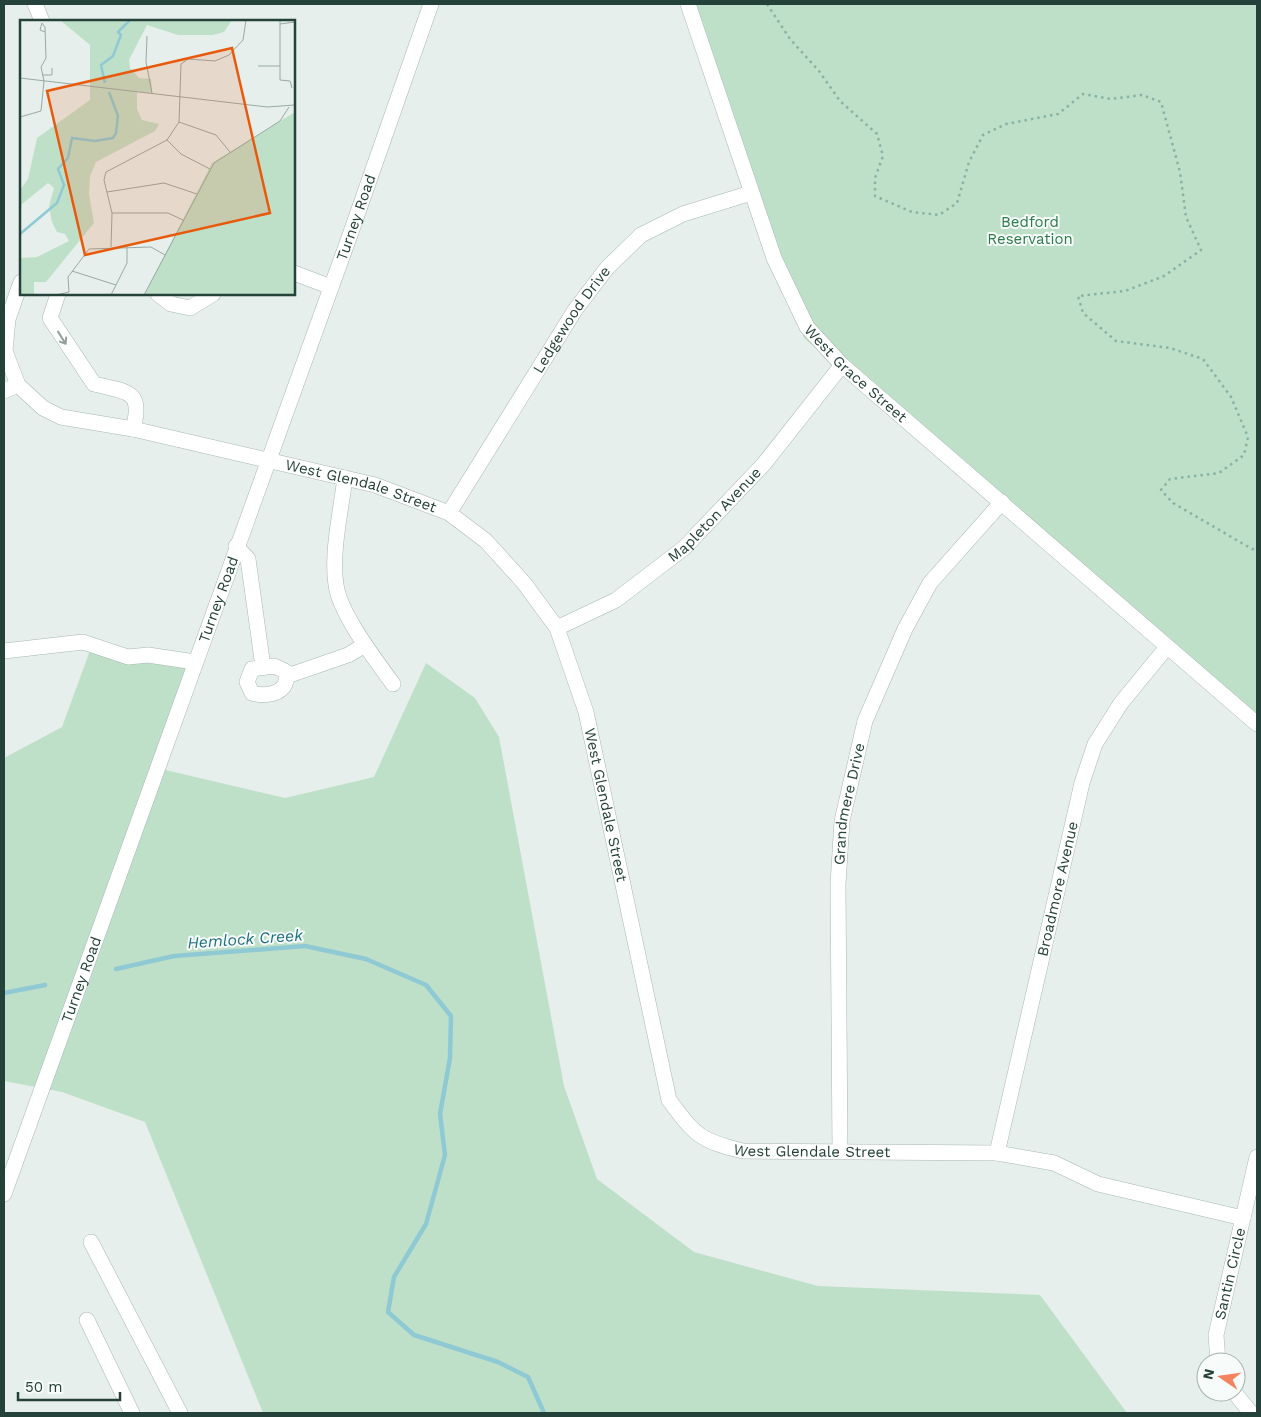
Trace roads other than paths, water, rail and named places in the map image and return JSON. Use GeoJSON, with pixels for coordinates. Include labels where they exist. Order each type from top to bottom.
{"type":"FeatureCollection","features":[{"type":"Feature","properties":{"kind":"street"},"geometry":{"type":"LineString","coordinates":[[35,4],[42,20]]}},
{"type":"Feature","properties":{"kind":"street","name":"Turney Road"},"geometry":{"type":"LineString","coordinates":[[4,1194],[431,4]]}},
{"type":"Feature","properties":{"kind":"street","name":"West Grace Street"},"geometry":{"type":"LineString","coordinates":[[688,4],[774,258],[807,328],[842,365],[1257,724]]}},
{"type":"Feature","properties":{"kind":"street","name":"Ledgewood Drive"},"geometry":{"type":"LineString","coordinates":[[450,513],[575,310],[607,268],[641,235],[683,214],[751,193]]}},
{"type":"Feature","properties":{"kind":"street"},"geometry":{"type":"LineString","coordinates":[[295,273],[331,287]]}},
{"type":"Feature","properties":{"kind":"street","name":"West Glendale Street"},"geometry":{"type":"LineString","coordinates":[[20,285],[8,319],[4,341],[7,359],[18,385],[43,408],[61,417],[133,429],[375,485],[450,513],[486,541],[524,583],[557,628],[586,712],[669,1100],[689,1127],[711,1144],[743,1151],[997,1153],[1054,1163],[1098,1184],[1243,1218]]}},
{"type":"Feature","properties":{"kind":"street"},"geometry":{"type":"LineString","coordinates":[[58,295],[50,318],[94,384],[127,392],[134,397],[138,403],[133,429]]}},
{"type":"Feature","properties":{"kind":"street"},"geometry":{"type":"LineString","coordinates":[[159,295],[171,304],[190,308],[212,295]]}},
{"type":"Feature","properties":{"kind":"street","name":"Mapleton Avenue"},"geometry":{"type":"LineString","coordinates":[[557,628],[616,600],[684,548],[763,466],[842,365]]}},
{"type":"Feature","properties":{"kind":"street"},"geometry":{"type":"LineString","coordinates":[[4,391],[18,385]]}},
{"type":"Feature","properties":{"kind":"street"},"geometry":{"type":"LineString","coordinates":[[345,478],[335,565],[338,596],[365,645],[392,684]]}},
{"type":"Feature","properties":{"kind":"street","name":"Grandmere Drive"},"geometry":{"type":"LineString","coordinates":[[840,1151],[838,884],[842,821],[865,722],[905,629],[930,583],[1002,502]]}},
{"type":"Feature","properties":{"kind":"street"},"geometry":{"type":"LineString","coordinates":[[236,546],[248,560],[263,667]]}},
{"type":"Feature","properties":{"kind":"street"},"geometry":{"type":"LineString","coordinates":[[4,651],[83,642],[128,657],[148,655],[195,662]]}},
{"type":"Feature","properties":{"kind":"street"},"geometry":{"type":"LineString","coordinates":[[286,676],[348,655],[365,645]]}},
{"type":"Feature","properties":{"kind":"street","name":"Broadmore Avenue"},"geometry":{"type":"LineString","coordinates":[[997,1153],[1082,783],[1095,744],[1121,703],[1167,647]]}},
{"type":"Feature","properties":{"kind":"street"},"geometry":{"type":"LineString","coordinates":[[263,667],[281,668],[286,676],[284,688],[280,692],[263,695],[252,693],[247,682],[249,673],[252,669],[263,667]]}},
{"type":"Feature","properties":{"kind":"street","name":"Santin Circle"},"geometry":{"type":"LineString","coordinates":[[1217,1352],[1216,1335],[1257,1157]]}},
{"type":"Feature","properties":{"kind":"street"},"geometry":{"type":"LineString","coordinates":[[91,1242],[180,1413]]}},
{"type":"Feature","properties":{"kind":"street"},"geometry":{"type":"LineString","coordinates":[[87,1320],[132,1413]]}},
{"type":"Feature","properties":{"kind":"street"},"geometry":{"type":"LineString","coordinates":[[1242,1402],[1251,1413]]}},
{"type":"Feature","properties":{"kind":"waterway","name":"Hemlock Creek"},"geometry":{"type":"LineString","coordinates":[[116,969],[174,956],[305,946],[366,959],[426,985],[451,1016],[450,1058],[440,1114],[445,1155],[426,1224],[394,1277],[388,1312],[414,1335],[498,1362],[528,1377],[544,1413]]}},
{"type":"Feature","properties":{"kind":"waterway","name":"Hemlock Creek"},"geometry":{"type":"LineString","coordinates":[[4,993],[45,985]]}},
{"type":"Feature","properties":{"kind":"park label","name":"Bedford Reservation"},"geometry":{"type":"Point","coordinates":[1030,230]}}]}
